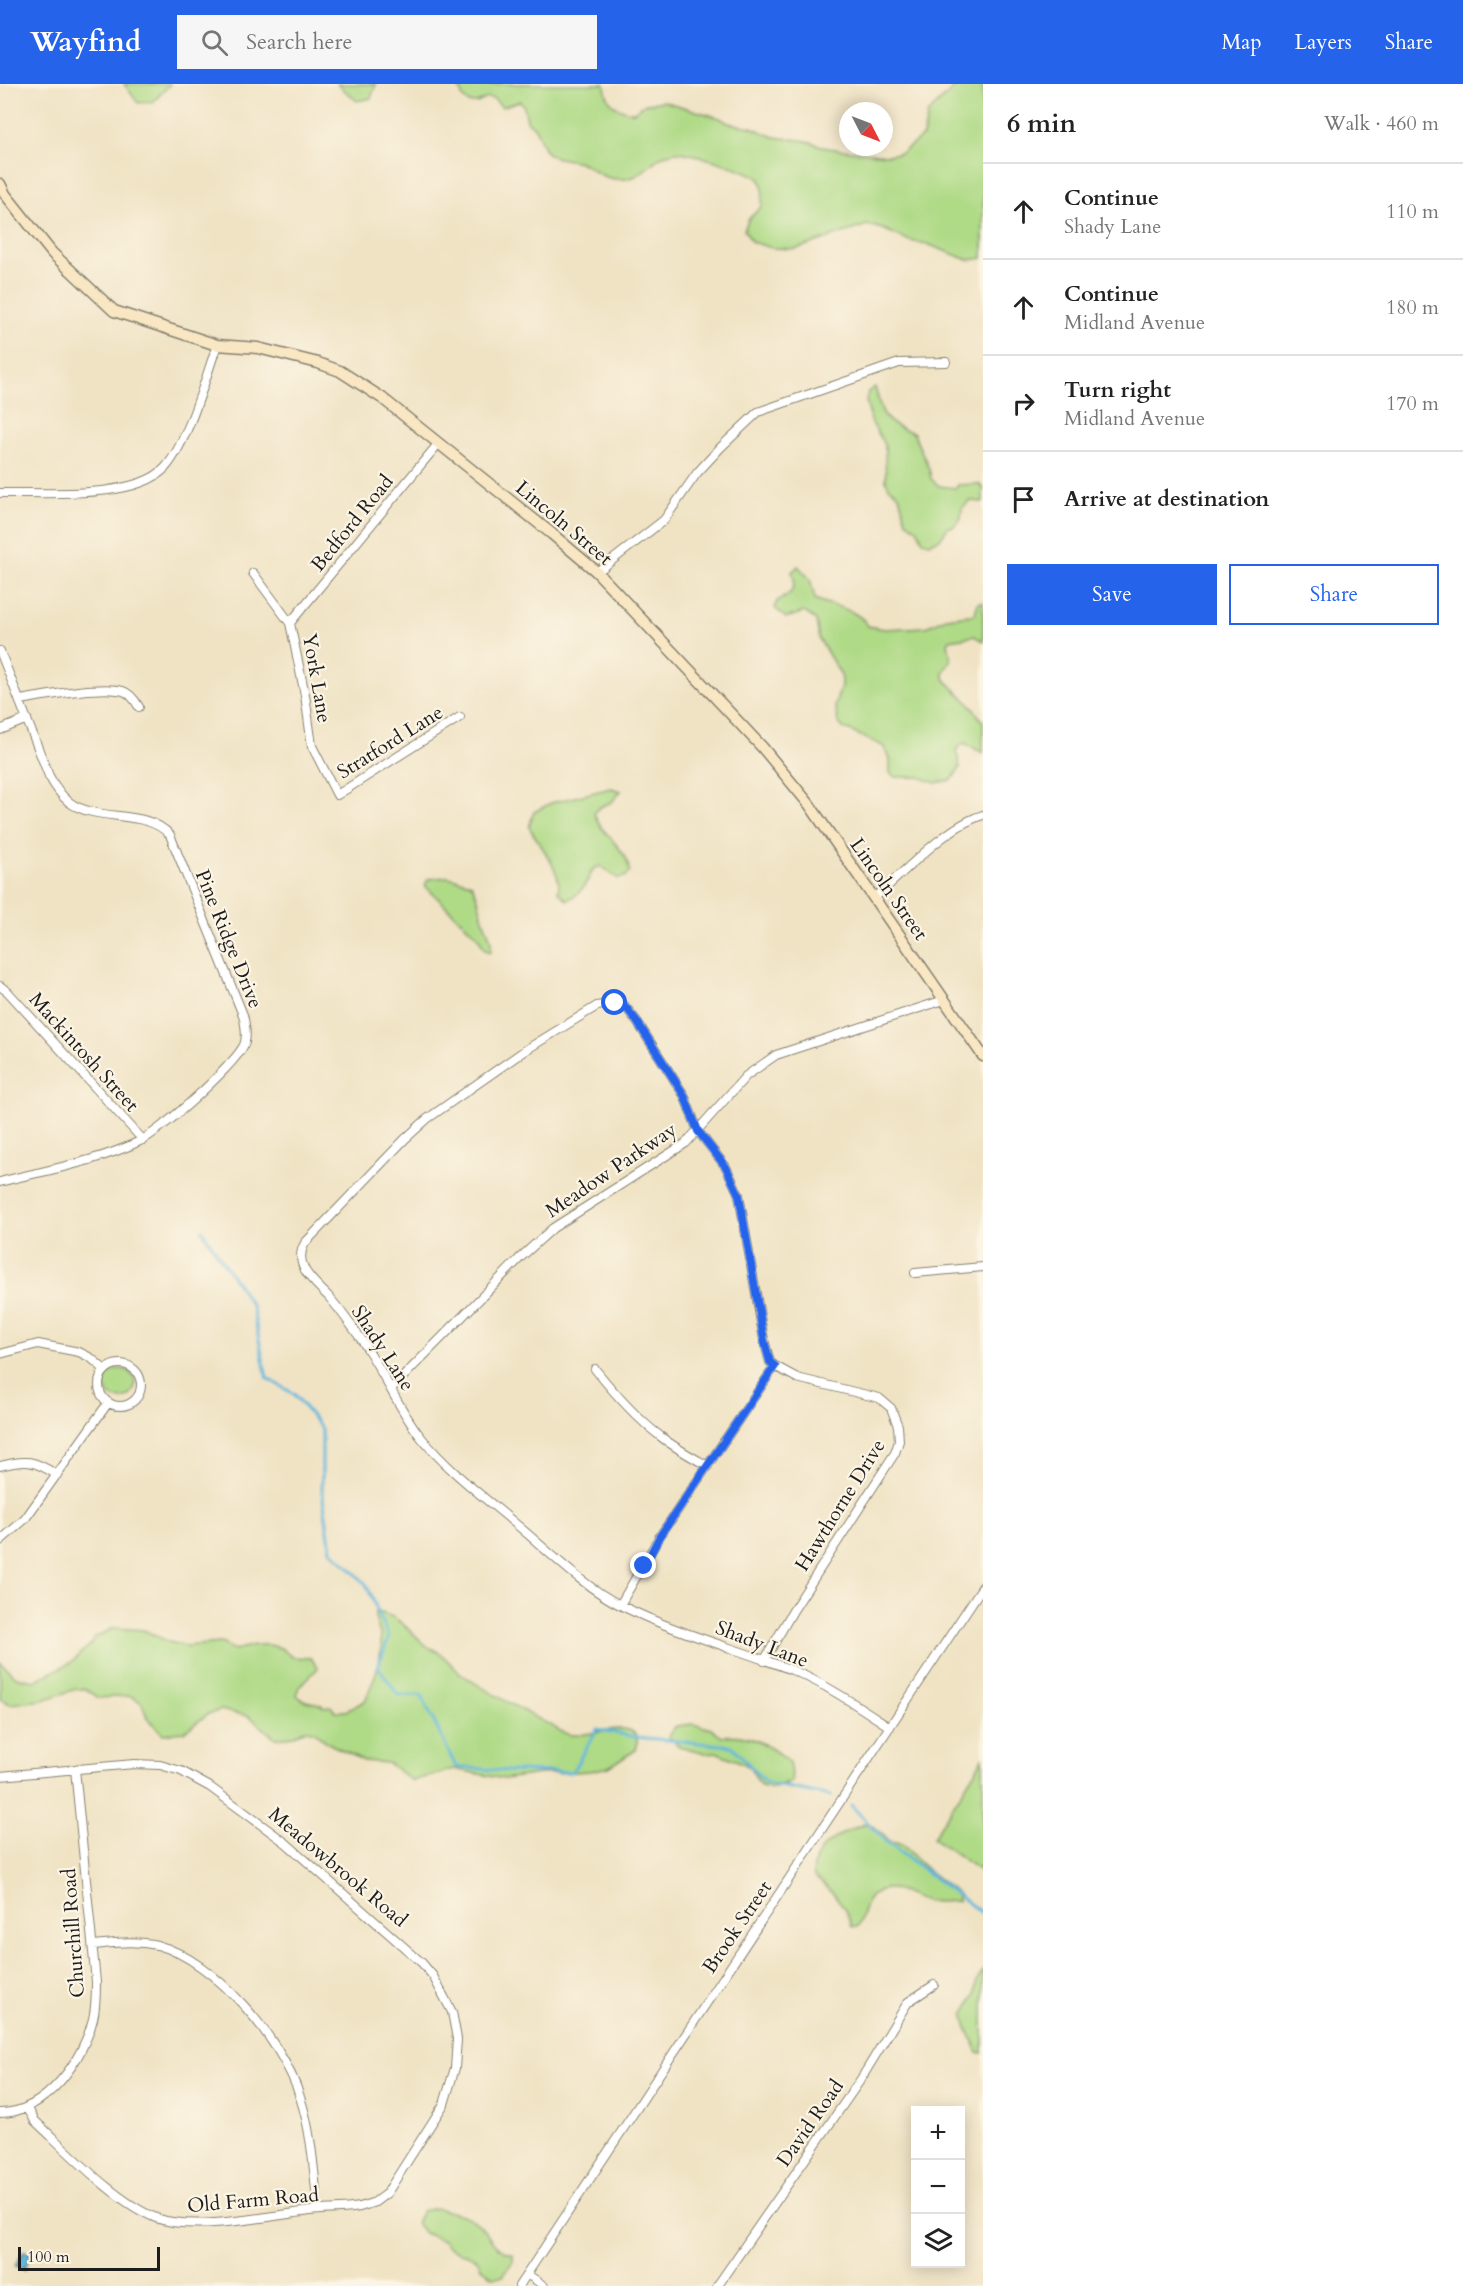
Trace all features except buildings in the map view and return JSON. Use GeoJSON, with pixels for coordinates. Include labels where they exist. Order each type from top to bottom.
{"type":"FeatureCollection","features":[{"type":"Feature","properties":{"kind":"main road","name":"Lincoln Street"},"geometry":{"type":"LineString","coordinates":[[0,184],[5,194],[52,253],[114,311],[217,345],[258,348],[294,356],[340,371],[382,398],[597,572],[762,747],[809,804],[983,1056]]}},
{"type":"Feature","properties":{"kind":"street"},"geometry":{"type":"LineString","coordinates":[[0,493],[108,491],[140,484],[156,476],[166,466],[192,417],[217,345]]}},
{"type":"Feature","properties":{"kind":"street"},"geometry":{"type":"LineString","coordinates":[[597,572],[664,519],[697,473],[758,412],[899,363],[946,362]]}},
{"type":"Feature","properties":{"kind":"street","name":"Bedford Road"},"geometry":{"type":"LineString","coordinates":[[290,623],[438,444]]}},
{"type":"Feature","properties":{"kind":"street","name":"York Lane"},"geometry":{"type":"LineString","coordinates":[[253,573],[290,623],[305,695],[312,746],[337,795]]}},
{"type":"Feature","properties":{"kind":"street","name":"Pine Ridge Drive"},"geometry":{"type":"LineString","coordinates":[[0,651],[49,776],[60,794],[79,808],[148,822],[164,828],[170,835],[243,1015],[246,1028],[245,1043],[232,1063],[192,1100],[143,1140],[110,1154],[0,1182]]}},
{"type":"Feature","properties":{"kind":"street"},"geometry":{"type":"LineString","coordinates":[[20,700],[109,690],[124,691],[139,706]]}},
{"type":"Feature","properties":{"kind":"street","name":"Stratford Lane"},"geometry":{"type":"LineString","coordinates":[[337,795],[460,717]]}},
{"type":"Feature","properties":{"kind":"street"},"geometry":{"type":"LineString","coordinates":[[0,730],[27,719]]}},
{"type":"Feature","properties":{"kind":"street"},"geometry":{"type":"LineString","coordinates":[[874,898],[955,829],[983,815]]}},
{"type":"Feature","properties":{"kind":"street","name":"Mackintosh Street"},"geometry":{"type":"LineString","coordinates":[[0,986],[22,1007],[143,1140]]}},
{"type":"Feature","properties":{"kind":"street","name":"Meadow Parkway"},"geometry":{"type":"LineString","coordinates":[[391,1389],[521,1257],[553,1228],[686,1143],[746,1076],[776,1055],[945,1000]]}},
{"type":"Feature","properties":{"kind":"street","name":"Shady Lane"},"geometry":{"type":"LineString","coordinates":[[698,1131],[684,1095],[624,1005],[615,1003],[597,1006],[533,1045],[427,1119],[405,1139],[329,1216],[301,1250],[306,1273],[329,1297],[368,1348],[407,1418],[440,1459],[571,1572],[620,1605],[653,1620],[792,1670],[832,1689],[890,1727]]}},
{"type":"Feature","properties":{"kind":"street"},"geometry":{"type":"LineString","coordinates":[[620,1605],[660,1536],[775,1366],[770,1362],[764,1340],[739,1195],[726,1167],[698,1131]]}},
{"type":"Feature","properties":{"kind":"street"},"geometry":{"type":"LineString","coordinates":[[915,1273],[983,1267]]}},
{"type":"Feature","properties":{"kind":"street"},"geometry":{"type":"LineString","coordinates":[[0,1354],[38,1344],[79,1352],[91,1358],[105,1370]]}},
{"type":"Feature","properties":{"kind":"street"},"geometry":{"type":"LineString","coordinates":[[115,1364],[124,1364],[133,1368],[139,1377],[141,1386],[137,1397],[129,1404],[118,1406],[108,1403],[99,1390],[99,1381],[105,1370],[115,1364]]}},
{"type":"Feature","properties":{"kind":"street","name":"Hawthorne Drive"},"geometry":{"type":"LineString","coordinates":[[764,1661],[794,1609],[890,1461],[899,1442],[898,1426],[891,1408],[879,1398],[797,1378],[775,1366]]}},
{"type":"Feature","properties":{"kind":"street"},"geometry":{"type":"LineString","coordinates":[[595,1369],[623,1402],[647,1425],[663,1438],[708,1466]]}},
{"type":"Feature","properties":{"kind":"street"},"geometry":{"type":"LineString","coordinates":[[0,1541],[25,1519],[108,1403]]}},
{"type":"Feature","properties":{"kind":"street"},"geometry":{"type":"LineString","coordinates":[[0,1466],[20,1461],[34,1462],[57,1475]]}},
{"type":"Feature","properties":{"kind":"street","name":"Brook Street"},"geometry":{"type":"LineString","coordinates":[[519,2286],[983,1586]]}},
{"type":"Feature","properties":{"kind":"street","name":"Meadowbrook Road"},"geometry":{"type":"LineString","coordinates":[[0,1776],[134,1764],[160,1765],[191,1775],[210,1786],[286,1843],[406,1947],[433,1976],[450,2007],[455,2021],[457,2045],[455,2068],[444,2104],[398,2177]]}},
{"type":"Feature","properties":{"kind":"street","name":"Churchill Road"},"geometry":{"type":"LineString","coordinates":[[27,2107],[42,2099],[75,2060],[93,2020],[96,2002],[93,1945],[75,1769]]}},
{"type":"Feature","properties":{"kind":"street"},"geometry":{"type":"LineString","coordinates":[[93,1945],[130,1941],[168,1949],[206,1972],[256,2019],[287,2064],[300,2097],[308,2130],[318,2210]]}},
{"type":"Feature","properties":{"kind":"street","name":"David Road"},"geometry":{"type":"LineString","coordinates":[[717,2286],[861,2079],[908,2002],[934,1985]]}},
{"type":"Feature","properties":{"kind":"street"},"geometry":{"type":"LineString","coordinates":[[0,2113],[27,2107]]}},
{"type":"Feature","properties":{"kind":"street","name":"Old Farm Road"},"geometry":{"type":"LineString","coordinates":[[27,2107],[34,2121],[109,2188],[156,2218],[182,2223],[210,2223],[318,2210],[352,2209],[375,2202],[387,2193],[398,2177]]}},
{"type":"Feature","properties":{"kind":"street"},"geometry":{"type":"LineString","coordinates":[[526,2274],[544,2286]]}},
{"type":"Feature","properties":{"kind":"green space"},"geometry":{"type":"Polygon","coordinates":[[[124,84],[170,84],[154,101],[138,103],[124,84]]]}},
{"type":"Feature","properties":{"kind":"green space"},"geometry":{"type":"Polygon","coordinates":[[[337,84],[376,84],[371,98],[357,101],[337,84]]]}},
{"type":"Feature","properties":{"kind":"green space"},"geometry":{"type":"Polygon","coordinates":[[[452,84],[605,84],[610,101],[622,110],[634,112],[645,104],[663,101],[720,118],[728,123],[751,127],[774,137],[807,141],[839,149],[839,156],[893,156],[901,153],[923,136],[928,113],[958,84],[983,84],[983,258],[968,260],[867,225],[796,249],[772,248],[752,242],[744,230],[749,219],[762,206],[763,192],[761,182],[754,176],[705,158],[676,152],[666,154],[638,175],[630,178],[606,177],[582,163],[550,155],[542,145],[535,128],[528,122],[524,106],[520,101],[502,107],[494,99],[487,98],[477,103],[469,103],[462,97],[461,90],[452,84]]]}},
{"type":"Feature","properties":{"kind":"green space"},"geometry":{"type":"Polygon","coordinates":[[[875,387],[886,418],[896,426],[914,433],[931,479],[939,486],[955,488],[958,485],[978,484],[983,487],[983,502],[970,501],[962,508],[961,518],[953,527],[948,527],[940,539],[929,543],[923,541],[917,529],[906,521],[899,495],[889,487],[886,481],[885,446],[871,421],[866,401],[868,392],[875,387]]]}},
{"type":"Feature","properties":{"kind":"green space"},"geometry":{"type":"Polygon","coordinates":[[[798,566],[810,579],[815,599],[858,615],[868,626],[884,629],[926,627],[946,618],[975,614],[978,603],[983,602],[983,641],[974,636],[950,640],[948,643],[951,659],[943,673],[945,680],[970,704],[983,722],[983,753],[964,743],[956,750],[960,767],[952,780],[936,783],[919,777],[895,777],[890,773],[890,759],[883,746],[843,728],[838,722],[835,705],[841,687],[841,675],[819,639],[816,620],[804,612],[786,618],[775,608],[777,601],[786,596],[794,587],[792,572],[798,566]]]}},
{"type":"Feature","properties":{"kind":"green space"},"geometry":{"type":"Polygon","coordinates":[[[611,788],[621,791],[612,802],[600,807],[594,813],[602,828],[624,855],[630,872],[625,877],[617,878],[601,866],[593,869],[580,891],[567,900],[558,891],[559,884],[554,868],[529,827],[534,812],[551,803],[611,788]]]}},
{"type":"Feature","properties":{"kind":"green space"},"geometry":{"type":"Polygon","coordinates":[[[448,877],[471,883],[474,888],[490,937],[491,952],[485,950],[478,937],[425,886],[428,879],[448,877]]]}},
{"type":"Feature","properties":{"kind":"green space"},"geometry":{"type":"Polygon","coordinates":[[[120,1369],[131,1373],[135,1384],[131,1395],[120,1399],[109,1395],[105,1384],[109,1373],[120,1369]]]}},
{"type":"Feature","properties":{"kind":"green space"},"geometry":{"type":"Polygon","coordinates":[[[375,1612],[398,1620],[427,1646],[442,1655],[460,1673],[560,1731],[579,1735],[624,1729],[633,1732],[637,1738],[636,1750],[609,1767],[590,1771],[504,1779],[454,1769],[412,1781],[388,1763],[364,1761],[328,1743],[315,1732],[305,1729],[294,1736],[275,1738],[249,1716],[221,1710],[208,1714],[184,1732],[163,1734],[148,1719],[141,1702],[130,1696],[98,1698],[85,1689],[76,1689],[43,1700],[10,1704],[0,1698],[0,1662],[16,1677],[34,1681],[70,1663],[91,1644],[95,1637],[114,1628],[144,1630],[169,1642],[186,1646],[221,1643],[235,1650],[255,1645],[269,1645],[281,1648],[292,1657],[311,1658],[318,1668],[298,1688],[297,1695],[303,1700],[324,1707],[331,1706],[335,1711],[346,1711],[365,1701],[376,1671],[381,1640],[375,1612]]]}},
{"type":"Feature","properties":{"kind":"green space"},"geometry":{"type":"Polygon","coordinates":[[[693,1724],[712,1729],[722,1736],[741,1736],[765,1745],[789,1761],[792,1781],[772,1788],[761,1786],[751,1769],[743,1763],[716,1752],[705,1753],[679,1746],[668,1736],[676,1726],[693,1724]]]}},
{"type":"Feature","properties":{"kind":"green space"},"geometry":{"type":"Polygon","coordinates":[[[983,1758],[983,1864],[979,1870],[933,1838],[983,1758]]]}},
{"type":"Feature","properties":{"kind":"green space"},"geometry":{"type":"Polygon","coordinates":[[[867,1823],[875,1827],[890,1842],[900,1844],[907,1849],[926,1869],[957,1893],[957,1901],[931,1902],[898,1890],[884,1889],[870,1897],[859,1924],[857,1927],[852,1927],[838,1899],[814,1877],[814,1866],[822,1849],[830,1842],[867,1823]]]}},
{"type":"Feature","properties":{"kind":"green space"},"geometry":{"type":"Polygon","coordinates":[[[983,1970],[983,2053],[978,2052],[966,2026],[964,2015],[975,1995],[977,1980],[983,1970]]]}},
{"type":"Feature","properties":{"kind":"green space"},"geometry":{"type":"Polygon","coordinates":[[[436,2208],[460,2214],[472,2220],[481,2227],[497,2247],[513,2254],[513,2261],[503,2276],[493,2277],[481,2267],[477,2259],[448,2247],[443,2240],[424,2233],[416,2223],[422,2211],[436,2208]]]}},
{"type":"Feature","properties":{"kind":"water"},"geometry":{"type":"Polygon","coordinates":[[[24,2251],[31,2254],[24,2270],[15,2266],[24,2251]]]}},
{"type":"Feature","properties":{"kind":"waterway"},"geometry":{"type":"LineString","coordinates":[[202,1230],[252,1306],[267,1378],[294,1394],[322,1429],[322,1491],[331,1550],[366,1584],[389,1637],[378,1666],[398,1695],[421,1695],[456,1767],[572,1772],[597,1729],[635,1737],[732,1746],[766,1783],[831,1796]]}},
{"type":"Feature","properties":{"kind":"waterway"},"geometry":{"type":"LineString","coordinates":[[851,1805],[885,1841],[983,1914]]}},
{"type":"Feature","properties":{"kind":"route"},"geometry":{"type":"LineString","coordinates":[[615,1003],[624,1005],[636,1020],[684,1095],[698,1131],[726,1167],[739,1195],[764,1340],[770,1362],[775,1366],[660,1536],[644,1566]]}}]}
